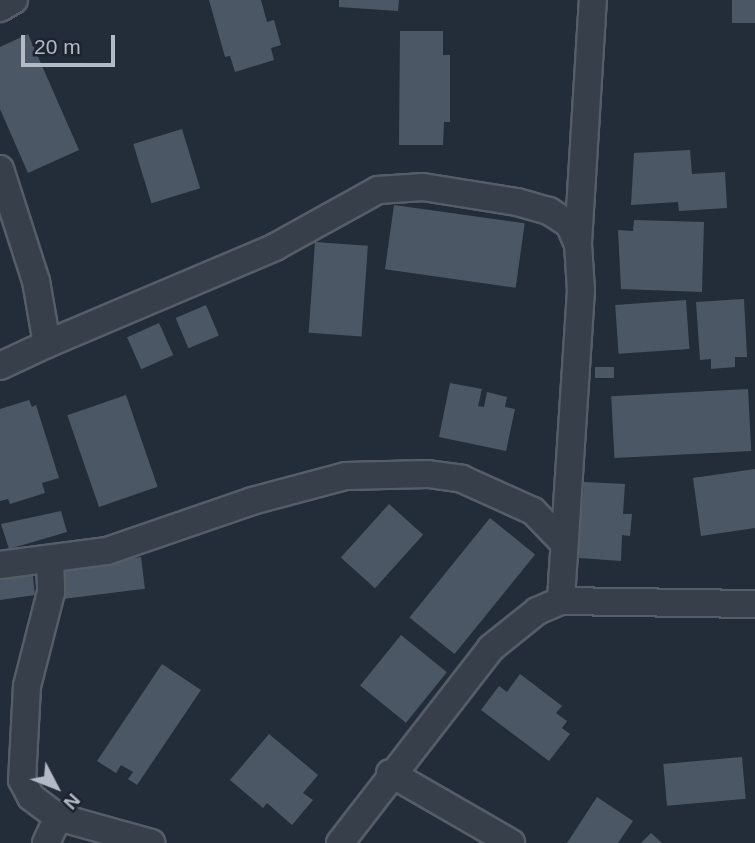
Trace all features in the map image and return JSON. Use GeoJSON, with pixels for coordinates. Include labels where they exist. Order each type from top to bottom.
{"type":"FeatureCollection","features":[{"type":"Feature","properties":{"kind":"street"},"geometry":{"type":"LineString","coordinates":[[0,8],[14,0]]}},
{"type":"Feature","properties":{"kind":"street"},"geometry":{"type":"LineString","coordinates":[[561,601],[562,541],[581,290],[578,244],[593,0]]}},
{"type":"Feature","properties":{"kind":"street"},"geometry":{"type":"LineString","coordinates":[[0,169],[36,281],[47,344]]}},
{"type":"Feature","properties":{"kind":"street"},"geometry":{"type":"LineString","coordinates":[[0,366],[275,247],[378,190],[423,187],[549,211],[569,224],[578,244]]}},
{"type":"Feature","properties":{"kind":"street"},"geometry":{"type":"LineString","coordinates":[[0,565],[107,551],[252,501],[346,476],[428,474],[462,479],[533,512],[562,541]]}},
{"type":"Feature","properties":{"kind":"street"},"geometry":{"type":"LineString","coordinates":[[50,559],[51,592],[27,686],[20,760],[22,780],[31,797],[58,817],[151,843]]}},
{"type":"Feature","properties":{"kind":"street"},"geometry":{"type":"LineString","coordinates":[[340,843],[390,773],[491,648],[537,611],[561,601],[755,604]]}},
{"type":"Feature","properties":{"kind":"street"},"geometry":{"type":"LineString","coordinates":[[390,773],[511,843]]}},
{"type":"Feature","properties":{"kind":"street"},"geometry":{"type":"LineString","coordinates":[[46,843],[58,817]]}},
{"type":"Feature","properties":{"kind":"building"},"geometry":{"type":"Polygon","coordinates":[[[209,0],[261,0],[267,22],[274,20],[281,45],[271,48],[274,60],[235,72],[230,56],[225,57],[209,0]]]}},
{"type":"Feature","properties":{"kind":"building"},"geometry":{"type":"Polygon","coordinates":[[[339,0],[399,0],[398,11],[339,7],[339,0]]]}},
{"type":"Feature","properties":{"kind":"building"},"geometry":{"type":"Polygon","coordinates":[[[732,0],[755,0],[755,23],[732,23],[732,0]]]}},
{"type":"Feature","properties":{"kind":"building"},"geometry":{"type":"Polygon","coordinates":[[[400,31],[443,31],[443,55],[450,55],[450,122],[444,122],[443,145],[399,145],[400,31]]]}},
{"type":"Feature","properties":{"kind":"building"},"geometry":{"type":"Polygon","coordinates":[[[28,34],[79,150],[28,173],[0,109],[0,47],[28,34]]]}},
{"type":"Feature","properties":{"kind":"building"},"geometry":{"type":"Polygon","coordinates":[[[182,129],[200,188],[151,203],[133,144],[182,129]]]}},
{"type":"Feature","properties":{"kind":"building"},"geometry":{"type":"Polygon","coordinates":[[[690,150],[692,174],[725,172],[727,208],[679,211],[678,202],[631,205],[634,153],[690,150]]]}},
{"type":"Feature","properties":{"kind":"building"},"geometry":{"type":"Polygon","coordinates":[[[394,205],[525,223],[516,288],[385,269],[394,205]]]}},
{"type":"Feature","properties":{"kind":"building"},"geometry":{"type":"Polygon","coordinates":[[[634,220],[704,222],[702,292],[621,289],[618,230],[633,231],[634,220]]]}},
{"type":"Feature","properties":{"kind":"building"},"geometry":{"type":"Polygon","coordinates":[[[315,242],[368,246],[362,336],[309,333],[315,242]]]}},
{"type":"Feature","properties":{"kind":"building"},"geometry":{"type":"Polygon","coordinates":[[[744,299],[747,357],[735,357],[735,367],[711,369],[711,359],[700,360],[696,302],[744,299]]]}},
{"type":"Feature","properties":{"kind":"building"},"geometry":{"type":"Polygon","coordinates":[[[686,300],[689,349],[619,354],[615,305],[686,300]]]}},
{"type":"Feature","properties":{"kind":"building"},"geometry":{"type":"Polygon","coordinates":[[[206,305],[219,335],[189,348],[176,318],[206,305]]]}},
{"type":"Feature","properties":{"kind":"building"},"geometry":{"type":"Polygon","coordinates":[[[159,323],[173,355],[141,369],[127,337],[159,323]]]}},
{"type":"Feature","properties":{"kind":"building"},"geometry":{"type":"Polygon","coordinates":[[[595,367],[614,367],[614,378],[595,378],[595,367]]]}},
{"type":"Feature","properties":{"kind":"building"},"geometry":{"type":"Polygon","coordinates":[[[450,383],[482,389],[478,406],[484,407],[487,392],[507,397],[505,407],[515,409],[506,451],[439,437],[450,383]]]}},
{"type":"Feature","properties":{"kind":"building"},"geometry":{"type":"Polygon","coordinates":[[[748,389],[751,451],[614,458],[611,396],[748,389]]]}},
{"type":"Feature","properties":{"kind":"building"},"geometry":{"type":"Polygon","coordinates":[[[126,395],[158,487],[99,507],[67,415],[126,395]]]}},
{"type":"Feature","properties":{"kind":"building"},"geometry":{"type":"Polygon","coordinates":[[[29,400],[32,407],[36,405],[59,478],[42,483],[45,493],[10,504],[8,499],[0,501],[0,409],[29,400]]]}},
{"type":"Feature","properties":{"kind":"building"},"geometry":{"type":"Polygon","coordinates":[[[755,469],[755,528],[701,536],[693,478],[755,469]]]}},
{"type":"Feature","properties":{"kind":"building"},"geometry":{"type":"Polygon","coordinates":[[[584,482],[625,484],[623,514],[632,514],[630,536],[622,535],[621,561],[579,558],[578,505],[582,506],[584,482]]]}},
{"type":"Feature","properties":{"kind":"building"},"geometry":{"type":"Polygon","coordinates":[[[389,504],[423,535],[375,588],[341,558],[389,504]]]}},
{"type":"Feature","properties":{"kind":"building"},"geometry":{"type":"Polygon","coordinates":[[[61,511],[67,532],[9,549],[1,524],[61,511]]]}},
{"type":"Feature","properties":{"kind":"building"},"geometry":{"type":"Polygon","coordinates":[[[490,518],[535,555],[455,654],[409,617],[490,518]]]}},
{"type":"Feature","properties":{"kind":"building"},"geometry":{"type":"Polygon","coordinates":[[[141,557],[145,589],[63,599],[59,567],[141,557]]]}},
{"type":"Feature","properties":{"kind":"building"},"geometry":{"type":"Polygon","coordinates":[[[32,568],[35,595],[0,600],[0,573],[32,568]]]}},
{"type":"Feature","properties":{"kind":"building"},"geometry":{"type":"Polygon","coordinates":[[[401,635],[447,672],[406,723],[360,686],[401,635]]]}},
{"type":"Feature","properties":{"kind":"building"},"geometry":{"type":"Polygon","coordinates":[[[162,664],[201,690],[137,785],[128,779],[133,772],[121,765],[116,773],[97,761],[162,664]]]}},
{"type":"Feature","properties":{"kind":"building"},"geometry":{"type":"Polygon","coordinates":[[[520,674],[562,706],[556,713],[567,721],[562,728],[570,734],[549,761],[481,710],[499,686],[507,692],[520,674]]]}},
{"type":"Feature","properties":{"kind":"building"},"geometry":{"type":"Polygon","coordinates":[[[269,734],[318,775],[303,793],[313,800],[292,825],[267,803],[263,808],[230,780],[269,734]]]}},
{"type":"Feature","properties":{"kind":"building"},"geometry":{"type":"Polygon","coordinates":[[[742,757],[746,799],[667,806],[663,764],[742,757]]]}},
{"type":"Feature","properties":{"kind":"building"},"geometry":{"type":"Polygon","coordinates":[[[597,797],[633,821],[618,843],[567,843],[597,797]]]}},
{"type":"Feature","properties":{"kind":"building"},"geometry":{"type":"Polygon","coordinates":[[[651,833],[662,843],[641,843],[651,833]]]}}]}
